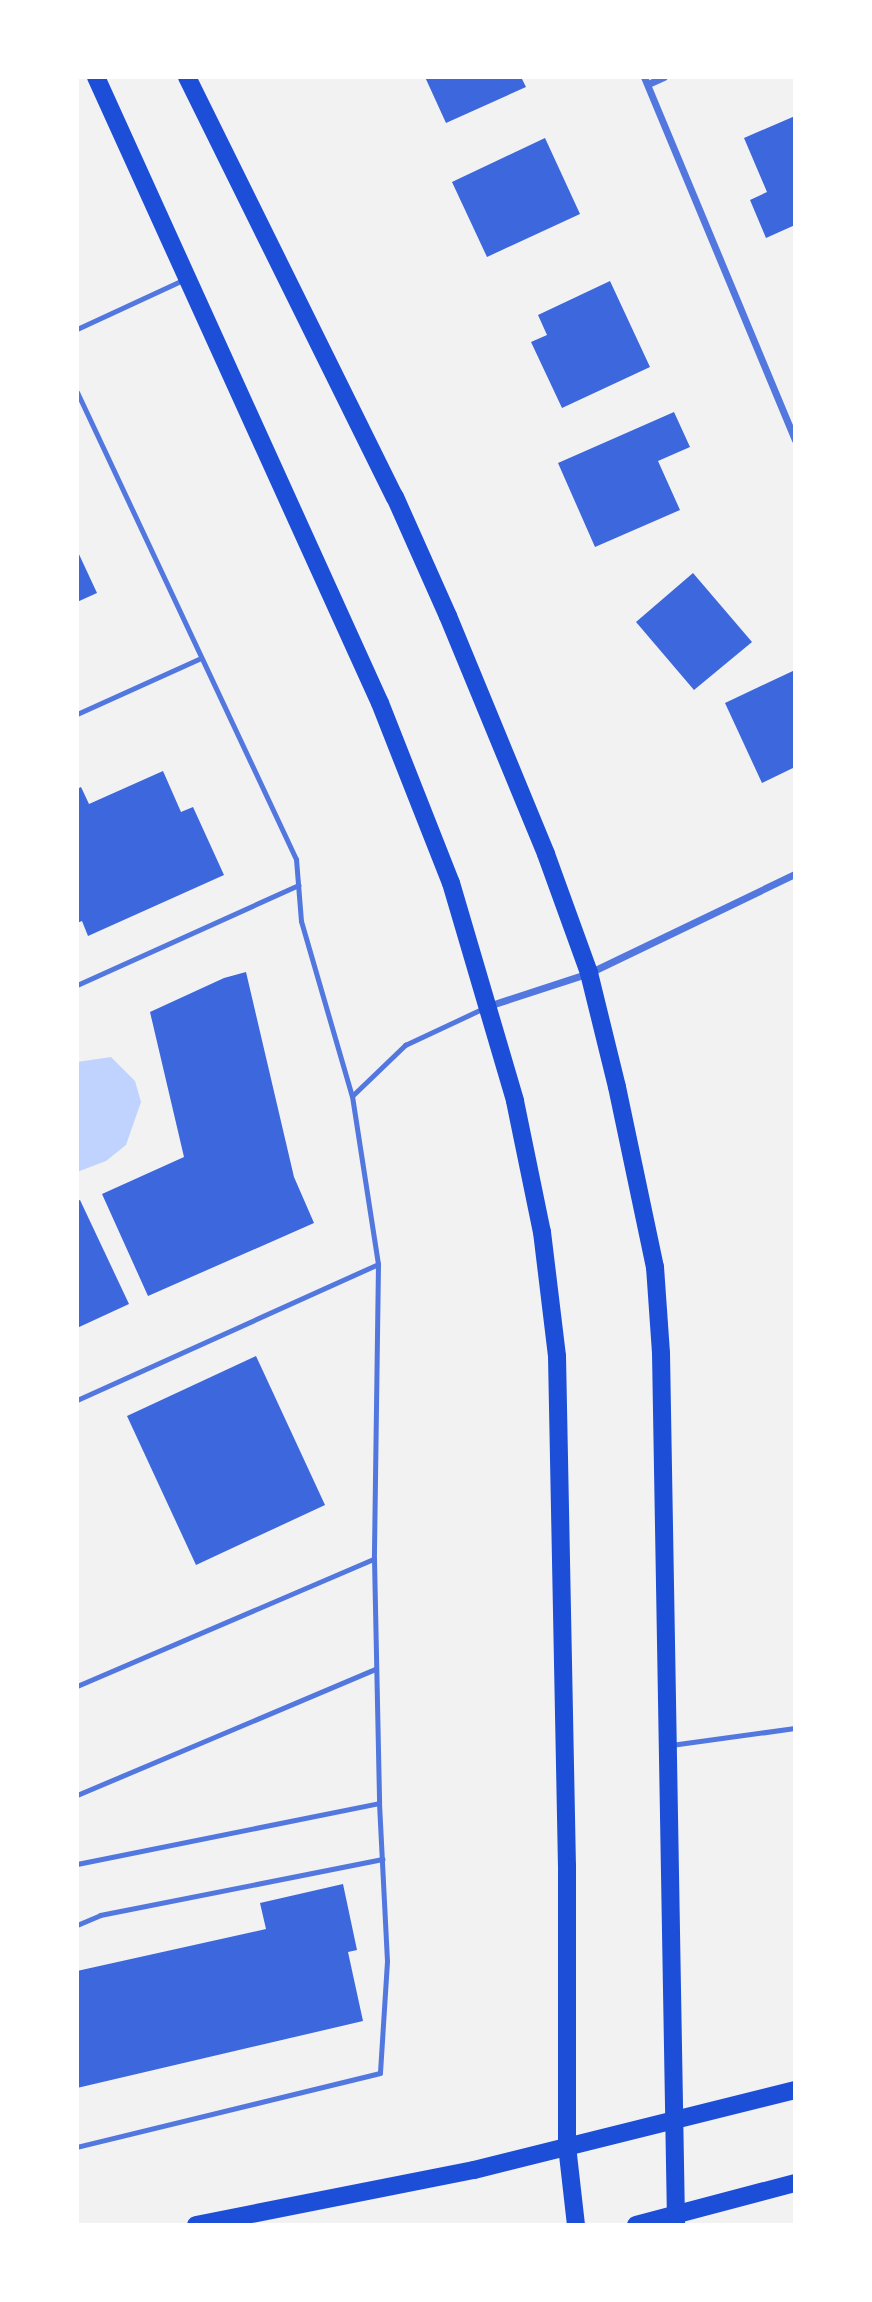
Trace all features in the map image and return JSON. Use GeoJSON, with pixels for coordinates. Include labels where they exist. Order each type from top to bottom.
{"type":"FeatureCollection","features":[{"type":"Feature","properties":{"kind":"main road"},"geometry":{"type":"LineString","coordinates":[[96,77],[380,703],[451,883],[515,1101],[542,1232],[557,1356],[568,1906],[567,2146],[576,2225]]}},
{"type":"Feature","properties":{"kind":"main road"},"geometry":{"type":"LineString","coordinates":[[187,77],[400,509],[541,842],[589,973],[655,1267],[661,1353],[667,1745],[678,2119],[676,2220]]}},
{"type":"Feature","properties":{"kind":"main road"},"geometry":{"type":"LineString","coordinates":[[196,2225],[567,2146],[795,2090]]}},
{"type":"Feature","properties":{"kind":"main road"},"geometry":{"type":"LineString","coordinates":[[636,2225],[676,2220],[795,2183]]}},
{"type":"Feature","properties":{"kind":"street"},"geometry":{"type":"LineString","coordinates":[[664,77],[646,81],[795,440]]}},
{"type":"Feature","properties":{"kind":"street"},"geometry":{"type":"LineString","coordinates":[[487,1006],[589,973],[795,874]]}},
{"type":"Feature","properties":{"kind":"lane"},"geometry":{"type":"LineString","coordinates":[[77,329],[188,278]]}},
{"type":"Feature","properties":{"kind":"lane"},"geometry":{"type":"LineString","coordinates":[[77,392],[296,859],[302,921],[352,1096],[378,1264],[374,1559],[379,1803],[387,1961],[380,2073],[77,2147]]}},
{"type":"Feature","properties":{"kind":"lane"},"geometry":{"type":"LineString","coordinates":[[77,714],[201,658]]}},
{"type":"Feature","properties":{"kind":"lane"},"geometry":{"type":"LineString","coordinates":[[77,985],[298,885]]}},
{"type":"Feature","properties":{"kind":"lane"},"geometry":{"type":"LineString","coordinates":[[352,1096],[405,1045],[487,1006]]}},
{"type":"Feature","properties":{"kind":"lane"},"geometry":{"type":"LineString","coordinates":[[77,1400],[378,1264]]}},
{"type":"Feature","properties":{"kind":"lane"},"geometry":{"type":"LineString","coordinates":[[77,1686],[374,1559]]}},
{"type":"Feature","properties":{"kind":"lane"},"geometry":{"type":"LineString","coordinates":[[77,1795],[376,1669]]}},
{"type":"Feature","properties":{"kind":"lane"},"geometry":{"type":"LineString","coordinates":[[667,1745],[795,1728]]}},
{"type":"Feature","properties":{"kind":"lane"},"geometry":{"type":"LineString","coordinates":[[77,1864],[379,1803]]}},
{"type":"Feature","properties":{"kind":"lane"},"geometry":{"type":"LineString","coordinates":[[77,1925],[100,1915],[382,1859]]}},
{"type":"Feature","properties":{"kind":"water"},"geometry":{"type":"Polygon","coordinates":[[[111,1057],[135,1081],[141,1102],[126,1145],[106,1161],[77,1172],[77,1062],[111,1057]]]}},
{"type":"Feature","properties":{"kind":"building"},"geometry":{"type":"Polygon","coordinates":[[[425,77],[521,77],[526,87],[446,123],[425,77]]]}},
{"type":"Feature","properties":{"kind":"building"},"geometry":{"type":"Polygon","coordinates":[[[795,116],[795,225],[766,238],[750,200],[767,192],[744,138],[795,116]]]}},
{"type":"Feature","properties":{"kind":"building"},"geometry":{"type":"Polygon","coordinates":[[[545,138],[580,214],[487,257],[452,182],[545,138]]]}},
{"type":"Feature","properties":{"kind":"building"},"geometry":{"type":"Polygon","coordinates":[[[610,281],[650,367],[562,408],[531,342],[547,335],[538,315],[610,281]]]}},
{"type":"Feature","properties":{"kind":"building"},"geometry":{"type":"Polygon","coordinates":[[[674,412],[690,447],[658,461],[680,510],[595,547],[558,463],[674,412]]]}},
{"type":"Feature","properties":{"kind":"building"},"geometry":{"type":"Polygon","coordinates":[[[77,550],[97,593],[77,602],[77,550]]]}},
{"type":"Feature","properties":{"kind":"building"},"geometry":{"type":"Polygon","coordinates":[[[693,573],[752,642],[694,690],[636,622],[693,573]]]}},
{"type":"Feature","properties":{"kind":"building"},"geometry":{"type":"Polygon","coordinates":[[[795,670],[795,767],[762,783],[725,703],[795,670]]]}},
{"type":"Feature","properties":{"kind":"building"},"geometry":{"type":"Polygon","coordinates":[[[163,771],[181,812],[193,807],[224,875],[88,936],[82,921],[77,923],[77,789],[81,787],[89,804],[163,771]]]}},
{"type":"Feature","properties":{"kind":"building"},"geometry":{"type":"Polygon","coordinates":[[[246,972],[294,1177],[314,1223],[148,1296],[102,1194],[184,1157],[150,1012],[224,978],[246,972]]]}},
{"type":"Feature","properties":{"kind":"building"},"geometry":{"type":"Polygon","coordinates":[[[80,1200],[129,1304],[77,1328],[77,1201],[80,1200]]]}},
{"type":"Feature","properties":{"kind":"building"},"geometry":{"type":"Polygon","coordinates":[[[256,1356],[325,1505],[196,1565],[127,1416],[256,1356]]]}},
{"type":"Feature","properties":{"kind":"building"},"geometry":{"type":"Polygon","coordinates":[[[343,1884],[357,1950],[348,1952],[363,2021],[77,2088],[77,1971],[266,1929],[260,1903],[343,1884]]]}}]}
